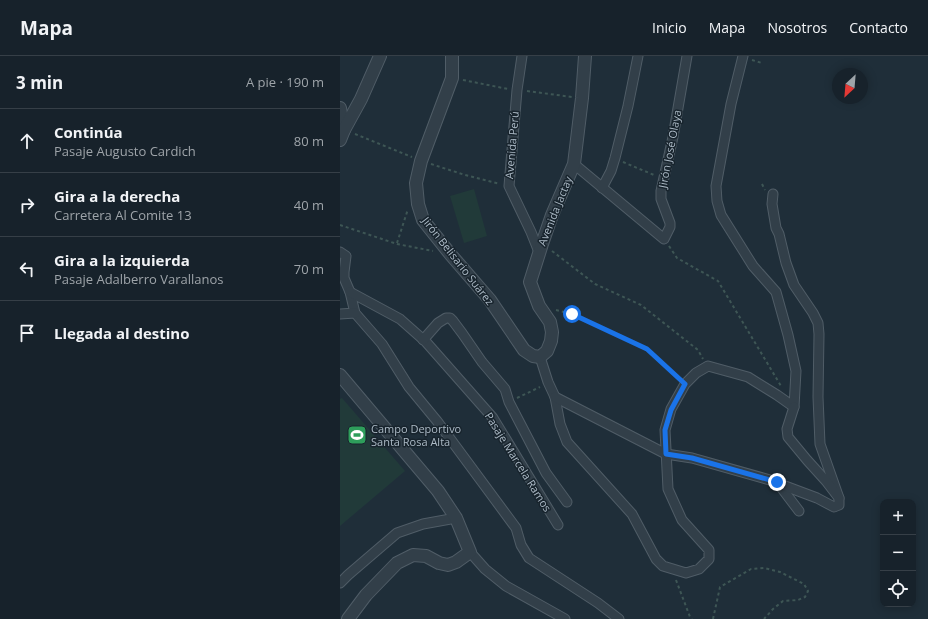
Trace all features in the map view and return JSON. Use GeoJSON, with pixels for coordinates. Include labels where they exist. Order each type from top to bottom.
{"type":"FeatureCollection","features":[{"type":"Feature","properties":{"kind":"street"},"geometry":{"type":"LineString","coordinates":[[342,135],[361,99],[380,56]]}},
{"type":"Feature","properties":{"kind":"street","name":"Jirón Belisario Suárez"},"geometry":{"type":"LineString","coordinates":[[452,56],[452,78],[421,161],[416,183],[418,204],[423,220],[490,300],[524,350],[533,356],[540,357]]}},
{"type":"Feature","properties":{"kind":"street","name":"Avenida Perú"},"geometry":{"type":"LineString","coordinates":[[522,56],[517,90],[509,186],[540,248]]}},
{"type":"Feature","properties":{"kind":"street","name":"Avenida Jactay"},"geometry":{"type":"LineString","coordinates":[[540,357],[547,351],[551,341],[552,332],[550,322],[539,306],[530,282],[552,215],[574,164],[586,56]]}},
{"type":"Feature","properties":{"kind":"street"},"geometry":{"type":"LineString","coordinates":[[602,188],[611,171],[615,158],[628,106],[638,56]]}},
{"type":"Feature","properties":{"kind":"street","name":"Jirón José Olaya"},"geometry":{"type":"LineString","coordinates":[[664,238],[670,227],[670,223],[661,199],[661,191],[673,137],[687,56]]}},
{"type":"Feature","properties":{"kind":"street"},"geometry":{"type":"LineString","coordinates":[[743,56],[730,104],[716,186],[717,201],[721,215],[753,266],[776,292],[796,371],[794,407],[787,429],[788,437],[839,498]]}},
{"type":"Feature","properties":{"kind":"street"},"geometry":{"type":"LineString","coordinates":[[340,108],[342,135]]}},
{"type":"Feature","properties":{"kind":"street"},"geometry":{"type":"LineString","coordinates":[[574,164],[664,238]]}},
{"type":"Feature","properties":{"kind":"street"},"geometry":{"type":"LineString","coordinates":[[556,397],[666,454],[692,458],[777,482],[834,506],[839,505],[839,498],[820,444],[818,397],[818,323],[794,285],[786,263],[779,234],[776,228],[772,204],[773,194]]}},
{"type":"Feature","properties":{"kind":"street"},"geometry":{"type":"LineString","coordinates":[[340,252],[346,256],[344,278],[350,292],[355,313],[382,344],[409,386],[437,421],[516,528],[521,546],[529,558],[598,603],[619,619]]}},
{"type":"Feature","properties":{"kind":"street","name":"Pasaje Marcela Ramos"},"geometry":{"type":"LineString","coordinates":[[350,292],[400,320],[423,340],[493,418],[558,525]]}},
{"type":"Feature","properties":{"kind":"street"},"geometry":{"type":"LineString","coordinates":[[340,314],[355,313]]}},
{"type":"Feature","properties":{"kind":"street"},"geometry":{"type":"LineString","coordinates":[[423,340],[438,323],[446,318],[450,318],[453,321],[482,362],[505,389],[509,402],[546,473],[567,502]]}},
{"type":"Feature","properties":{"kind":"street"},"geometry":{"type":"LineString","coordinates":[[540,357],[548,382],[556,397],[560,424],[567,442],[632,514],[656,559],[663,566],[686,574],[699,569],[709,559],[709,550],[682,520],[668,489],[665,430],[671,410],[685,384],[696,373],[708,366],[748,377],[778,395],[794,407]]}},
{"type":"Feature","properties":{"kind":"street"},"geometry":{"type":"LineString","coordinates":[[340,375],[438,491],[456,518],[470,552],[485,569],[506,586],[565,619]]}},
{"type":"Feature","properties":{"kind":"street"},"geometry":{"type":"LineString","coordinates":[[777,482],[799,511]]}},
{"type":"Feature","properties":{"kind":"street"},"geometry":{"type":"LineString","coordinates":[[340,583],[397,534],[423,524],[456,518]]}},
{"type":"Feature","properties":{"kind":"street"},"geometry":{"type":"LineString","coordinates":[[348,619],[366,595],[397,563],[413,554],[426,556],[439,563],[448,565],[456,562],[470,552]]}},
{"type":"Feature","properties":{"kind":"path"},"geometry":{"type":"LineString","coordinates":[[452,78],[517,90],[582,98]]}},
{"type":"Feature","properties":{"kind":"path"},"geometry":{"type":"LineString","coordinates":[[615,158],[663,179]]}},
{"type":"Feature","properties":{"kind":"path"},"geometry":{"type":"LineString","coordinates":[[397,244],[409,206]]}},
{"type":"Feature","properties":{"kind":"path"},"geometry":{"type":"LineString","coordinates":[[340,225],[397,244],[451,255]]}},
{"type":"Feature","properties":{"kind":"path"},"geometry":{"type":"LineString","coordinates":[[664,238],[677,258],[718,281],[782,387]]}},
{"type":"Feature","properties":{"kind":"path"},"geometry":{"type":"LineString","coordinates":[[540,248],[595,284],[641,305],[698,350],[708,366]]}},
{"type":"Feature","properties":{"kind":"path"},"geometry":{"type":"LineString","coordinates":[[539,306],[572,314],[647,349],[685,384]]}},
{"type":"Feature","properties":{"kind":"path"},"geometry":{"type":"LineString","coordinates":[[713,619],[720,587],[751,569],[764,568],[780,572],[804,584],[808,591],[805,597],[798,600],[783,601],[764,619]]}},
{"type":"Feature","properties":{"kind":"path"},"geometry":{"type":"LineString","coordinates":[[673,570],[690,618],[692,619]]}},
{"type":"Feature","properties":{"kind":"green space"},"geometry":{"type":"Polygon","coordinates":[[[474,189],[487,236],[464,243],[450,196],[474,189]]]}},
{"type":"Feature","properties":{"kind":"green space","name":"Campo Deportivo Santa Rosa Alta"},"geometry":{"type":"Polygon","coordinates":[[[342,398],[405,471],[340,526],[340,399],[342,398]]]}},
{"type":"Feature","properties":{"kind":"place","name":"Campo Deportivo Santa Rosa Alta"},"geometry":{"type":"Point","coordinates":[357,435]}},
{"type":"Feature","properties":{"kind":"route"},"geometry":{"type":"LineString","coordinates":[[572,314],[647,349],[685,384],[671,410],[665,430],[666,454],[692,458],[777,482]]}}]}
